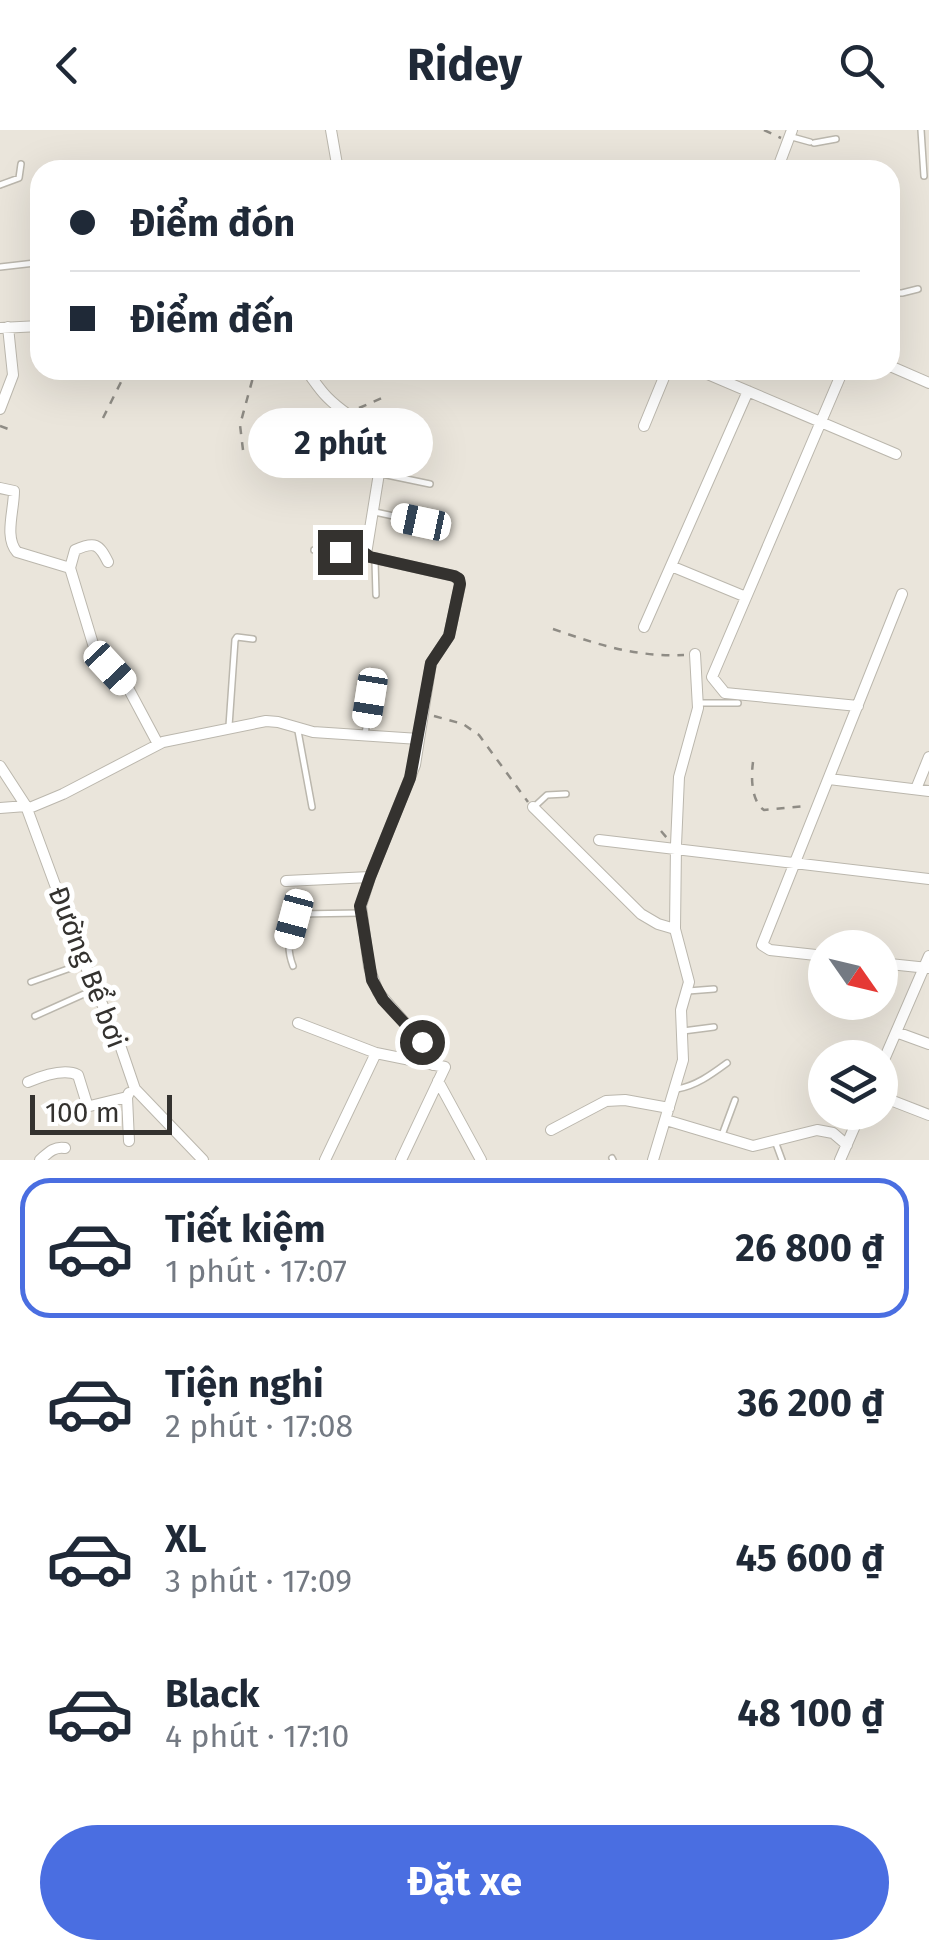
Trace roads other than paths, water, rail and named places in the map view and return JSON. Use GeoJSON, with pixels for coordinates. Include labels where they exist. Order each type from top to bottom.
{"type":"FeatureCollection","features":[{"type":"Feature","properties":{"kind":"street"},"geometry":{"type":"LineString","coordinates":[[331,130],[336,160]]}},
{"type":"Feature","properties":{"kind":"street"},"geometry":{"type":"LineString","coordinates":[[781,160],[790,135]]}},
{"type":"Feature","properties":{"kind":"street"},"geometry":{"type":"LineString","coordinates":[[0,409],[13,376],[4,327],[30,326]]}},
{"type":"Feature","properties":{"kind":"street"},"geometry":{"type":"LineString","coordinates":[[900,370],[929,383]]}},
{"type":"Feature","properties":{"kind":"street"},"geometry":{"type":"LineString","coordinates":[[314,380],[327,397],[368,432],[379,454],[371,556],[454,576],[460,584],[449,636],[431,663],[410,778],[363,894],[361,912],[369,967],[378,992],[422,1042],[433,1065]]}},
{"type":"Feature","properties":{"kind":"street"},"geometry":{"type":"LineString","coordinates":[[644,426],[662,380]]}},
{"type":"Feature","properties":{"kind":"street"},"geometry":{"type":"LineString","coordinates":[[722,380],[896,454]]}},
{"type":"Feature","properties":{"kind":"street"},"geometry":{"type":"LineString","coordinates":[[840,380],[712,677],[726,693],[858,706]]}},
{"type":"Feature","properties":{"kind":"street"},"geometry":{"type":"LineString","coordinates":[[644,627],[748,391]]}},
{"type":"Feature","properties":{"kind":"street"},"geometry":{"type":"LineString","coordinates":[[0,488],[14,491],[10,538],[13,548],[70,568]]}},
{"type":"Feature","properties":{"kind":"street"},"geometry":{"type":"LineString","coordinates":[[108,562],[95,545],[75,550],[70,568],[93,644],[126,684],[158,744]]}},
{"type":"Feature","properties":{"kind":"street"},"geometry":{"type":"LineString","coordinates":[[671,566],[746,597]]}},
{"type":"Feature","properties":{"kind":"street"},"geometry":{"type":"LineString","coordinates":[[808,954],[770,950],[762,945],[902,594]]}},
{"type":"Feature","properties":{"kind":"street"},"geometry":{"type":"LineString","coordinates":[[653,1160],[683,1060],[682,1004],[688,992],[688,974],[675,929],[676,849],[679,777],[697,718],[695,654]]}},
{"type":"Feature","properties":{"kind":"street"},"geometry":{"type":"LineString","coordinates":[[0,808],[27,807],[63,794],[158,744],[266,721],[314,732],[419,738]]}},
{"type":"Feature","properties":{"kind":"street"},"geometry":{"type":"LineString","coordinates":[[916,789],[929,757]]}},
{"type":"Feature","properties":{"kind":"street","name":"Đường Bể bơi"},"geometry":{"type":"LineString","coordinates":[[0,766],[4,778],[27,807],[84,963],[120,1045],[131,1093],[203,1160]]}},
{"type":"Feature","properties":{"kind":"street"},"geometry":{"type":"LineString","coordinates":[[828,780],[929,790]]}},
{"type":"Feature","properties":{"kind":"street"},"geometry":{"type":"LineString","coordinates":[[534,807],[641,914],[675,929]]}},
{"type":"Feature","properties":{"kind":"street"},"geometry":{"type":"LineString","coordinates":[[600,840],[929,878]]}},
{"type":"Feature","properties":{"kind":"street"},"geometry":{"type":"LineString","coordinates":[[286,881],[370,877]]}},
{"type":"Feature","properties":{"kind":"street"},"geometry":{"type":"LineString","coordinates":[[893,1040],[927,964],[898,963]]}},
{"type":"Feature","properties":{"kind":"street"},"geometry":{"type":"LineString","coordinates":[[298,1022],[376,1052],[445,1068],[402,1160]]}},
{"type":"Feature","properties":{"kind":"street"},"geometry":{"type":"LineString","coordinates":[[896,1032],[929,1044]]}},
{"type":"Feature","properties":{"kind":"street"},"geometry":{"type":"LineString","coordinates":[[341,1160],[327,1157],[376,1052]]}},
{"type":"Feature","properties":{"kind":"street"},"geometry":{"type":"LineString","coordinates":[[28,1082],[43,1075],[73,1072],[78,1075],[87,1104],[94,1106],[131,1093],[129,1141]]}},
{"type":"Feature","properties":{"kind":"street"},"geometry":{"type":"LineString","coordinates":[[438,1081],[481,1160]]}},
{"type":"Feature","properties":{"kind":"street"},"geometry":{"type":"LineString","coordinates":[[550,1130],[616,1099],[670,1108]]}},
{"type":"Feature","properties":{"kind":"street"},"geometry":{"type":"LineString","coordinates":[[898,1103],[929,1115]]}},
{"type":"Feature","properties":{"kind":"street"},"geometry":{"type":"LineString","coordinates":[[666,1120],[752,1146],[818,1130],[826,1130],[847,1144]]}},
{"type":"Feature","properties":{"kind":"street"},"geometry":{"type":"LineString","coordinates":[[840,1160],[853,1130]]}},
{"type":"Feature","properties":{"kind":"street"},"geometry":{"type":"LineString","coordinates":[[40,1160],[58,1147],[65,1148]]}},
{"type":"Feature","properties":{"kind":"lane"},"geometry":{"type":"LineString","coordinates":[[921,130],[924,176]]}},
{"type":"Feature","properties":{"kind":"lane"},"geometry":{"type":"LineString","coordinates":[[790,135],[812,143],[836,139]]}},
{"type":"Feature","properties":{"kind":"lane"},"geometry":{"type":"LineString","coordinates":[[0,185],[19,178],[21,164]]}},
{"type":"Feature","properties":{"kind":"lane"},"geometry":{"type":"LineString","coordinates":[[0,267],[30,263]]}},
{"type":"Feature","properties":{"kind":"lane"},"geometry":{"type":"LineString","coordinates":[[900,294],[918,288]]}},
{"type":"Feature","properties":{"kind":"lane"},"geometry":{"type":"LineString","coordinates":[[379,473],[430,484]]}},
{"type":"Feature","properties":{"kind":"lane"},"geometry":{"type":"LineString","coordinates":[[372,512],[421,522]]}},
{"type":"Feature","properties":{"kind":"lane"},"geometry":{"type":"LineString","coordinates":[[314,550],[371,556],[376,595]]}},
{"type":"Feature","properties":{"kind":"lane"},"geometry":{"type":"LineString","coordinates":[[229,728],[234,640],[253,639]]}},
{"type":"Feature","properties":{"kind":"lane"},"geometry":{"type":"LineString","coordinates":[[695,672],[715,670]]}},
{"type":"Feature","properties":{"kind":"lane"},"geometry":{"type":"LineString","coordinates":[[365,735],[370,698]]}},
{"type":"Feature","properties":{"kind":"lane"},"geometry":{"type":"LineString","coordinates":[[698,703],[738,704]]}},
{"type":"Feature","properties":{"kind":"lane"},"geometry":{"type":"LineString","coordinates":[[298,728],[312,807]]}},
{"type":"Feature","properties":{"kind":"lane"},"geometry":{"type":"LineString","coordinates":[[534,807],[548,795],[566,794]]}},
{"type":"Feature","properties":{"kind":"lane"},"geometry":{"type":"LineString","coordinates":[[294,966],[287,946],[298,914],[361,912]]}},
{"type":"Feature","properties":{"kind":"lane"},"geometry":{"type":"LineString","coordinates":[[30,982],[84,963]]}},
{"type":"Feature","properties":{"kind":"lane"},"geometry":{"type":"LineString","coordinates":[[35,1016],[96,988]]}},
{"type":"Feature","properties":{"kind":"lane"},"geometry":{"type":"LineString","coordinates":[[688,992],[714,989]]}},
{"type":"Feature","properties":{"kind":"lane"},"geometry":{"type":"LineString","coordinates":[[682,1031],[714,1026]]}},
{"type":"Feature","properties":{"kind":"lane"},"geometry":{"type":"LineString","coordinates":[[676,1089],[727,1064]]}},
{"type":"Feature","properties":{"kind":"lane"},"geometry":{"type":"LineString","coordinates":[[720,1137],[735,1100]]}},
{"type":"Feature","properties":{"kind":"lane"},"geometry":{"type":"LineString","coordinates":[[775,1141],[782,1160]]}}]}
